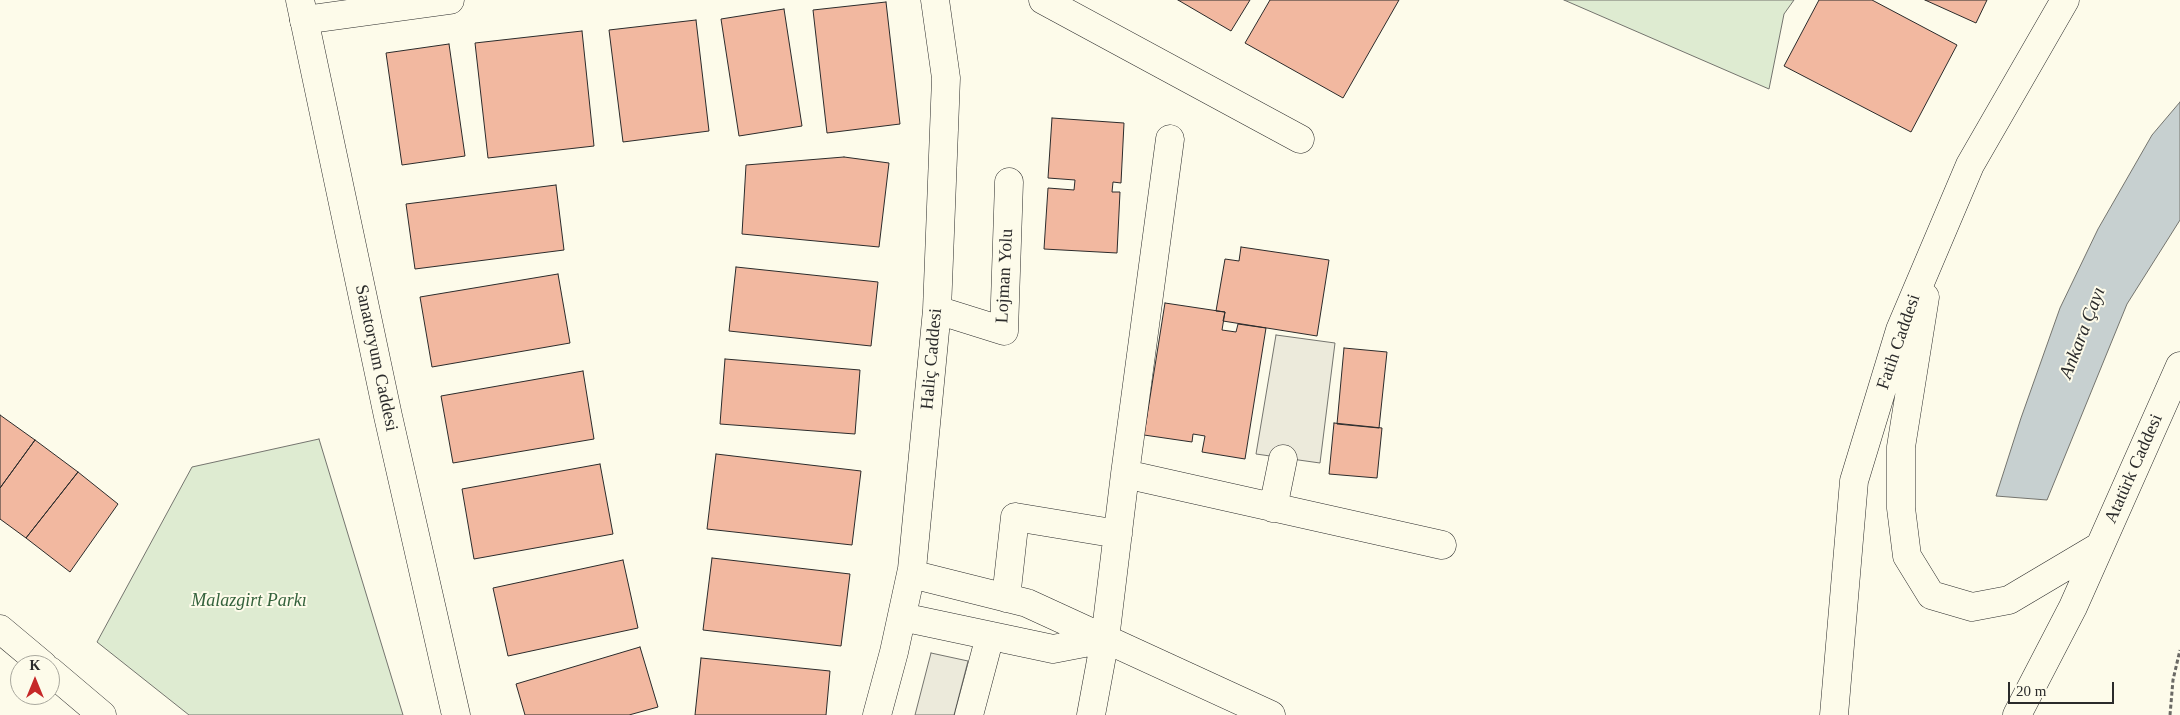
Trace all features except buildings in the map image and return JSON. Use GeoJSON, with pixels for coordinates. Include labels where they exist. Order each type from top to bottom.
{"type":"FeatureCollection","features":[{"type":"Feature","properties":{"kind":"street"},"geometry":{"type":"LineString","coordinates":[[302,10],[450,0]]}},
{"type":"Feature","properties":{"kind":"street","name":"Haliç Caddesi"},"geometry":{"type":"LineString","coordinates":[[877,715],[911,574],[937,310],[946,78],[935,0]]}},
{"type":"Feature","properties":{"kind":"street"},"geometry":{"type":"LineString","coordinates":[[1043,0],[1300,139]]}},
{"type":"Feature","properties":{"kind":"street","name":"Fatih Caddesi"},"geometry":{"type":"LineString","coordinates":[[1834,715],[1854,481],[1900,330],[1970,165],[2066,0]]}},
{"type":"Feature","properties":{"kind":"street","name":"Sanatoryum Caddesi"},"geometry":{"type":"LineString","coordinates":[[302,10],[386,406],[456,715]]}},
{"type":"Feature","properties":{"kind":"street"},"geometry":{"type":"LineString","coordinates":[[1091,715],[1105,639],[1170,139]]}},
{"type":"Feature","properties":{"kind":"street","name":"Lojman Yolu"},"geometry":{"type":"LineString","coordinates":[[937,310],[1004,332],[1009,182]]}},
{"type":"Feature","properties":{"kind":"street"},"geometry":{"type":"LineString","coordinates":[[1932,254],[1901,447],[1901,508],[1906,556],[1931,595],[1972,607],[2008,600],[2100,546]]}},
{"type":"Feature","properties":{"kind":"street","name":"Atatürk Caddesi"},"geometry":{"type":"LineString","coordinates":[[2100,546],[2180,366]]}},
{"type":"Feature","properties":{"kind":"street"},"geometry":{"type":"LineString","coordinates":[[1273,508],[1283,459]]}},
{"type":"Feature","properties":{"kind":"street"},"geometry":{"type":"LineString","coordinates":[[1125,474],[1442,544]]}},
{"type":"Feature","properties":{"kind":"street"},"geometry":{"type":"LineString","coordinates":[[1006,598],[1015,517],[1118,534]]}},
{"type":"Feature","properties":{"kind":"street"},"geometry":{"type":"LineString","coordinates":[[2017,715],[2073,607],[2100,546]]}},
{"type":"Feature","properties":{"kind":"street"},"geometry":{"type":"LineString","coordinates":[[911,574],[1027,603],[1271,715]]}},
{"type":"Feature","properties":{"kind":"street"},"geometry":{"type":"LineString","coordinates":[[902,617],[1053,649],[1105,639]]}},
{"type":"Feature","properties":{"kind":"street"},"geometry":{"type":"LineString","coordinates":[[0,629],[30,655]]}},
{"type":"Feature","properties":{"kind":"street"},"geometry":{"type":"LineString","coordinates":[[969,715],[990,636]]}},
{"type":"Feature","properties":{"kind":"street"},"geometry":{"type":"LineString","coordinates":[[60,679],[102,715]]}},
{"type":"Feature","properties":{"kind":"path"},"geometry":{"type":"LineString","coordinates":[[2170,715],[2173,680],[2180,650]]}},
{"type":"Feature","properties":{"kind":"green space"},"geometry":{"type":"Polygon","coordinates":[[[1564,0],[1794,0],[1784,14],[1769,89],[1564,0]]]}},
{"type":"Feature","properties":{"kind":"green space","name":"Malazgirt Parkı"},"geometry":{"type":"Polygon","coordinates":[[[319,439],[403,715],[189,715],[97,642],[192,467],[319,439]]]}},
{"type":"Feature","properties":{"kind":"shaded area"},"geometry":{"type":"Polygon","coordinates":[[[1276,335],[1335,343],[1320,463],[1256,454],[1276,335]]]}},
{"type":"Feature","properties":{"kind":"shaded area"},"geometry":{"type":"Polygon","coordinates":[[[931,653],[968,661],[954,715],[915,715],[931,653]]]}},
{"type":"Feature","properties":{"kind":"water","name":"Ankara Çayı"},"geometry":{"type":"Polygon","coordinates":[[[2180,102],[2180,220],[2127,304],[2047,500],[1996,496],[2060,308],[2098,229],[2152,135],[2180,102]]]}}]}
